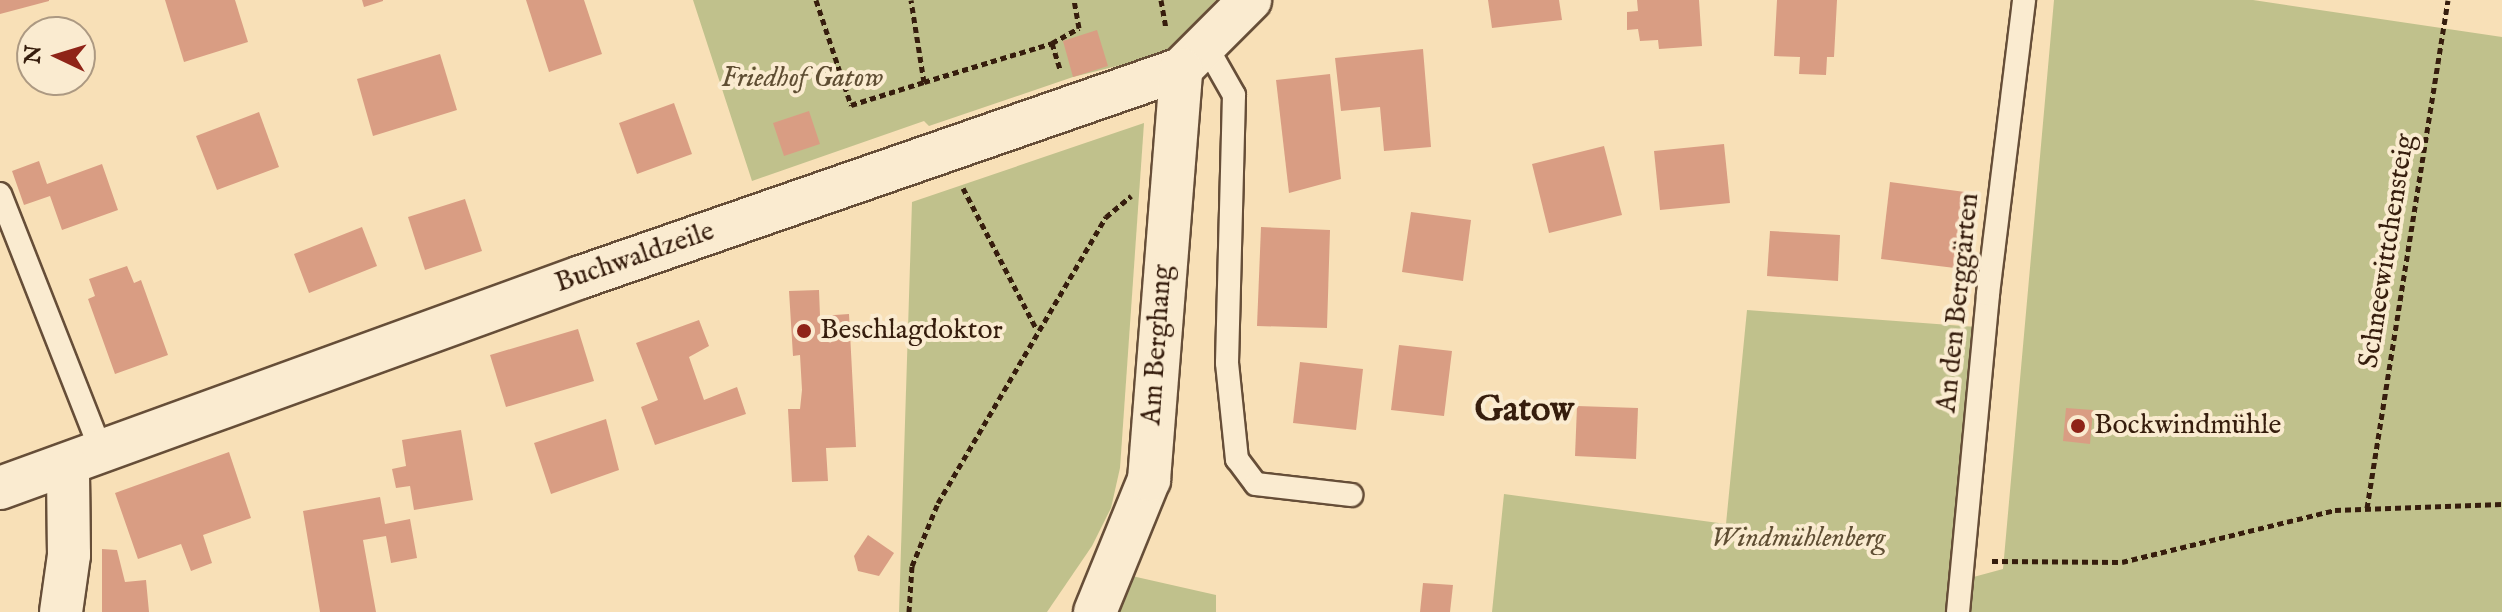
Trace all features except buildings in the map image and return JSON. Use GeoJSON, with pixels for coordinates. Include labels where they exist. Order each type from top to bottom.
{"type":"FeatureCollection","features":[{"type":"Feature","properties":{"kind":"street","name":"Buchwaldzeile"},"geometry":{"type":"LineString","coordinates":[[0,488],[85,460],[943,149],[1184,48],[1250,0]]}},
{"type":"Feature","properties":{"kind":"street","name":"Am Berghang"},"geometry":{"type":"LineString","coordinates":[[1095,612],[1149,480],[1171,162],[1184,48]]}},
{"type":"Feature","properties":{"kind":"street"},"geometry":{"type":"LineString","coordinates":[[61,612],[85,460]]}},
{"type":"Feature","properties":{"kind":"lane","name":"An den Berggärten"},"geometry":{"type":"LineString","coordinates":[[1958,612],[1988,294],[2024,0]]}},
{"type":"Feature","properties":{"kind":"lane"},"geometry":{"type":"LineString","coordinates":[[1184,48],[1234,95],[1227,363],[1237,459],[1256,484],[1351,495]]}},
{"type":"Feature","properties":{"kind":"lane"},"geometry":{"type":"LineString","coordinates":[[0,194],[85,460]]}},
{"type":"Feature","properties":{"kind":"path"},"geometry":{"type":"LineString","coordinates":[[816,0],[851,105],[1052,43],[1079,28],[1074,0]]}},
{"type":"Feature","properties":{"kind":"path"},"geometry":{"type":"LineString","coordinates":[[911,0],[924,82]]}},
{"type":"Feature","properties":{"kind":"path"},"geometry":{"type":"LineString","coordinates":[[1161,0],[1184,48]]}},
{"type":"Feature","properties":{"kind":"path","name":"Schneewittchensteig"},"geometry":{"type":"LineString","coordinates":[[2367,508],[2448,0]]}},
{"type":"Feature","properties":{"kind":"path"},"geometry":{"type":"LineString","coordinates":[[943,149],[1037,328]]}},
{"type":"Feature","properties":{"kind":"path"},"geometry":{"type":"LineString","coordinates":[[909,612],[912,566],[938,503],[1037,328],[1106,217],[1171,162]]}},
{"type":"Feature","properties":{"kind":"path"},"geometry":{"type":"LineString","coordinates":[[1963,562],[2122,562],[2335,510],[2502,504]]}},
{"type":"Feature","properties":{"kind":"green space","name":"Friedhof Gatow"},"geometry":{"type":"Polygon","coordinates":[[[693,0],[1216,0],[1165,54],[1073,77],[929,126],[924,121],[752,181],[693,0]]]}},
{"type":"Feature","properties":{"kind":"green space","name":"Windmühlenberg"},"geometry":{"type":"Polygon","coordinates":[[[2054,0],[2253,0],[2502,37],[2502,612],[1492,612],[1504,494],[1726,524],[1747,310],[1977,327],[1955,582],[2003,569],[2054,0]]]}},
{"type":"Feature","properties":{"kind":"green space"},"geometry":{"type":"Polygon","coordinates":[[[1144,123],[1120,468],[1111,508],[1092,546],[1047,612],[899,612],[912,202],[1144,123]]]}},
{"type":"Feature","properties":{"kind":"green space"},"geometry":{"type":"Polygon","coordinates":[[[1132,576],[1216,595],[1216,612],[1110,612],[1132,576]]]}},
{"type":"Feature","properties":{"kind":"place","name":"Beschlagdoktor"},"geometry":{"type":"Point","coordinates":[804,331]}},
{"type":"Feature","properties":{"kind":"place","name":"Bockwindmühle"},"geometry":{"type":"Point","coordinates":[2078,426]}},
{"type":"Feature","properties":{"kind":"district","name":"Gatow"},"geometry":{"type":"Point","coordinates":[1524,411]}}]}
